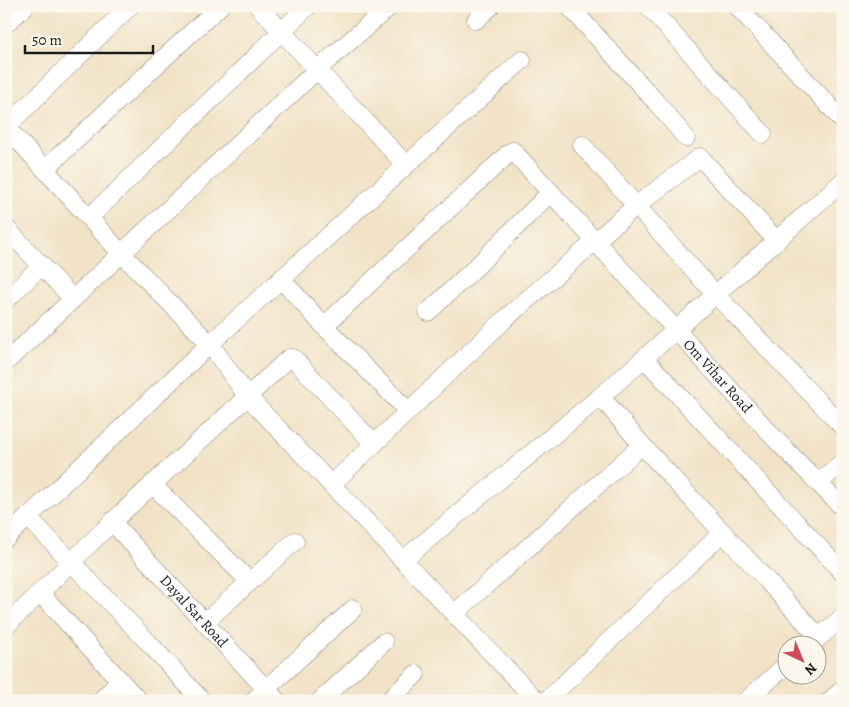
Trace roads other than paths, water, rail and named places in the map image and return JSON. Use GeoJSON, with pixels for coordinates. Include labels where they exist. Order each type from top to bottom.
{"type":"FeatureCollection","features":[{"type":"Feature","properties":{"kind":"street"},"geometry":{"type":"LineString","coordinates":[[6,24],[25,6]]}},
{"type":"Feature","properties":{"kind":"street"},"geometry":{"type":"LineString","coordinates":[[130,6],[6,127],[121,253],[210,344],[247,396],[537,701]]}},
{"type":"Feature","properties":{"kind":"street"},"geometry":{"type":"LineString","coordinates":[[45,169],[220,6]]}},
{"type":"Feature","properties":{"kind":"street"},"geometry":{"type":"LineString","coordinates":[[258,6],[406,165]]}},
{"type":"Feature","properties":{"kind":"street"},"geometry":{"type":"LineString","coordinates":[[90,217],[308,6]]}},
{"type":"Feature","properties":{"kind":"street"},"geometry":{"type":"LineString","coordinates":[[6,362],[318,69],[390,6]]}},
{"type":"Feature","properties":{"kind":"street"},"geometry":{"type":"LineString","coordinates":[[476,20],[491,6]]}},
{"type":"Feature","properties":{"kind":"street"},"geometry":{"type":"LineString","coordinates":[[569,6],[686,138]]}},
{"type":"Feature","properties":{"kind":"street"},"geometry":{"type":"LineString","coordinates":[[648,6],[764,134]]}},
{"type":"Feature","properties":{"kind":"street"},"geometry":{"type":"LineString","coordinates":[[737,6],[843,121]]}},
{"type":"Feature","properties":{"kind":"street"},"geometry":{"type":"LineString","coordinates":[[6,538],[281,278],[522,60]]}},
{"type":"Feature","properties":{"kind":"street"},"geometry":{"type":"LineString","coordinates":[[582,145],[716,295],[843,428]]}},
{"type":"Feature","properties":{"kind":"street","name":"Om Vihar Road"},"geometry":{"type":"LineString","coordinates":[[324,326],[511,151],[551,192],[778,442],[843,508]]}},
{"type":"Feature","properties":{"kind":"street"},"geometry":{"type":"LineString","coordinates":[[331,485],[506,318],[636,206],[700,156],[777,241]]}},
{"type":"Feature","properties":{"kind":"street"},"geometry":{"type":"LineString","coordinates":[[403,560],[601,397],[843,181]]}},
{"type":"Feature","properties":{"kind":"street"},"geometry":{"type":"LineString","coordinates":[[428,312],[551,192]]}},
{"type":"Feature","properties":{"kind":"street"},"geometry":{"type":"LineString","coordinates":[[6,228],[74,299]]}},
{"type":"Feature","properties":{"kind":"street"},"geometry":{"type":"LineString","coordinates":[[6,300],[42,265]]}},
{"type":"Feature","properties":{"kind":"street"},"geometry":{"type":"LineString","coordinates":[[281,278],[324,326],[408,411]]}},
{"type":"Feature","properties":{"kind":"street"},"geometry":{"type":"LineString","coordinates":[[6,626],[152,484],[289,358],[293,358],[374,444]]}},
{"type":"Feature","properties":{"kind":"street"},"geometry":{"type":"LineString","coordinates":[[645,358],[843,573]]}},
{"type":"Feature","properties":{"kind":"street"},"geometry":{"type":"LineString","coordinates":[[601,397],[723,532],[809,634]]}},
{"type":"Feature","properties":{"kind":"street"},"geometry":{"type":"LineString","coordinates":[[454,614],[642,444]]}},
{"type":"Feature","properties":{"kind":"street"},"geometry":{"type":"LineString","coordinates":[[818,483],[843,462]]}},
{"type":"Feature","properties":{"kind":"street"},"geometry":{"type":"LineString","coordinates":[[152,484],[250,582]]}},
{"type":"Feature","properties":{"kind":"street"},"geometry":{"type":"LineString","coordinates":[[28,517],[73,562],[202,701]]}},
{"type":"Feature","properties":{"kind":"street","name":"Dayal Sar Road"},"geometry":{"type":"LineString","coordinates":[[112,522],[271,695]]}},
{"type":"Feature","properties":{"kind":"street"},"geometry":{"type":"LineString","coordinates":[[546,701],[723,532]]}},
{"type":"Feature","properties":{"kind":"street"},"geometry":{"type":"LineString","coordinates":[[205,622],[295,541]]}},
{"type":"Feature","properties":{"kind":"street"},"geometry":{"type":"LineString","coordinates":[[40,593],[139,701]]}},
{"type":"Feature","properties":{"kind":"street"},"geometry":{"type":"LineString","coordinates":[[253,701],[271,695],[353,608]]}},
{"type":"Feature","properties":{"kind":"street"},"geometry":{"type":"LineString","coordinates":[[823,634],[843,617]]}},
{"type":"Feature","properties":{"kind":"street"},"geometry":{"type":"LineString","coordinates":[[320,701],[384,642]]}},
{"type":"Feature","properties":{"kind":"street"},"geometry":{"type":"LineString","coordinates":[[389,701],[416,674]]}},
{"type":"Feature","properties":{"kind":"street"},"geometry":{"type":"LineString","coordinates":[[746,701],[776,674]]}},
{"type":"Feature","properties":{"kind":"street"},"geometry":{"type":"LineString","coordinates":[[100,701],[121,681]]}},
{"type":"Feature","properties":{"kind":"street"},"geometry":{"type":"LineString","coordinates":[[830,701],[843,689]]}}]}
